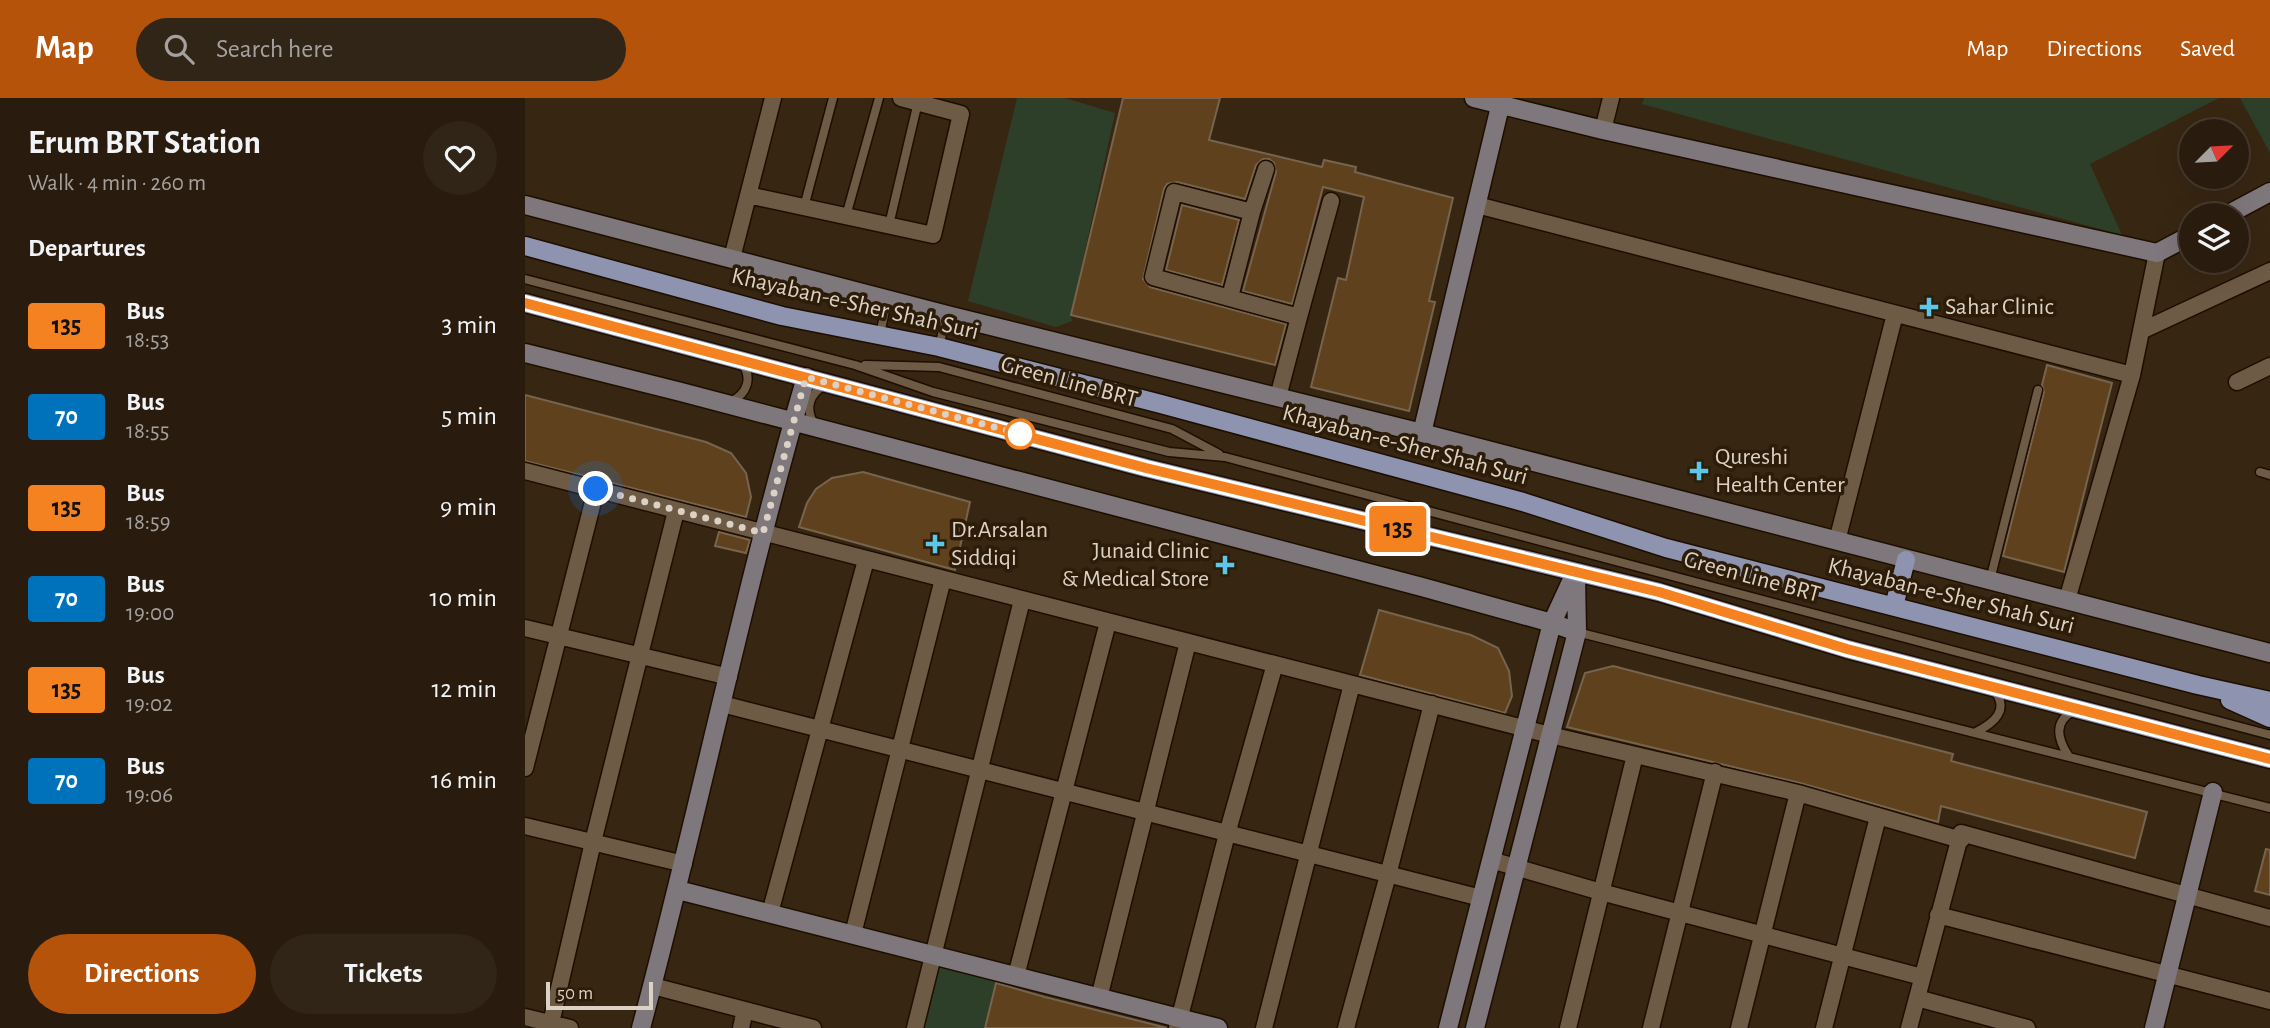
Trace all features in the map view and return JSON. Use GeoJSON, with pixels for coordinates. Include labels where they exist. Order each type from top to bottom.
{"type":"FeatureCollection","features":[{"type":"Feature","properties":{"kind":"main road","name":"Khayaban-e-Sher Shah Suri"},"geometry":{"type":"LineString","coordinates":[[525,246],[782,316],[939,347],[1174,408],[1523,502],[1666,548],[2198,685],[2270,701]]}},
{"type":"Feature","properties":{"kind":"main road"},"geometry":{"type":"LineString","coordinates":[[525,303],[1146,468],[1659,592],[1847,649],[2270,759]]}},
{"type":"Feature","properties":{"kind":"main road"},"geometry":{"type":"LineString","coordinates":[[1894,606],[1906,560]]}},
{"type":"Feature","properties":{"kind":"main road"},"geometry":{"type":"LineString","coordinates":[[2198,685],[2270,718]]}},
{"type":"Feature","properties":{"kind":"street"},"geometry":{"type":"LineString","coordinates":[[732,258],[773,98]]}},
{"type":"Feature","properties":{"kind":"street"},"geometry":{"type":"LineString","coordinates":[[748,195],[933,235],[961,114],[901,98]]}},
{"type":"Feature","properties":{"kind":"street"},"geometry":{"type":"LineString","coordinates":[[1474,98],[1502,102],[1603,130],[2157,253],[2179,241]]}},
{"type":"Feature","properties":{"kind":"street"},"geometry":{"type":"LineString","coordinates":[[1603,130],[1611,98]]}},
{"type":"Feature","properties":{"kind":"street"},"geometry":{"type":"LineString","coordinates":[[1422,433],[1502,102]]}},
{"type":"Feature","properties":{"kind":"street"},"geometry":{"type":"LineString","coordinates":[[1230,297],[1266,169]]}},
{"type":"Feature","properties":{"kind":"street"},"geometry":{"type":"LineString","coordinates":[[1252,212],[1174,192],[1153,276],[1299,317]]}},
{"type":"Feature","properties":{"kind":"street"},"geometry":{"type":"LineString","coordinates":[[2249,203],[2270,192]]}},
{"type":"Feature","properties":{"kind":"street"},"geometry":{"type":"LineString","coordinates":[[1278,397],[1331,201]]}},
{"type":"Feature","properties":{"kind":"street"},"geometry":{"type":"LineString","coordinates":[[525,205],[947,315],[1422,433],[2270,653]]}},
{"type":"Feature","properties":{"kind":"street"},"geometry":{"type":"LineString","coordinates":[[1477,205],[2132,374]]}},
{"type":"Feature","properties":{"kind":"street"},"geometry":{"type":"LineString","coordinates":[[2067,600],[2132,374],[2157,253]]}},
{"type":"Feature","properties":{"kind":"street"},"geometry":{"type":"LineString","coordinates":[[2141,331],[2270,271]]}},
{"type":"Feature","properties":{"kind":"street"},"geometry":{"type":"LineString","coordinates":[[1837,541],[1895,314]]}},
{"type":"Feature","properties":{"kind":"street"},"geometry":{"type":"LineString","coordinates":[[525,353],[793,421],[1552,623],[1577,632]]}},
{"type":"Feature","properties":{"kind":"street"},"geometry":{"type":"LineString","coordinates":[[2237,382],[2270,366]]}},
{"type":"Feature","properties":{"kind":"street"},"geometry":{"type":"LineString","coordinates":[[641,1028],[678,890],[763,533],[806,377]]}},
{"type":"Feature","properties":{"kind":"street"},"geometry":{"type":"LineString","coordinates":[[525,471],[1550,735],[1798,793],[1961,840]]}},
{"type":"Feature","properties":{"kind":"street"},"geometry":{"type":"LineString","coordinates":[[525,768],[596,489]]}},
{"type":"Feature","properties":{"kind":"street"},"geometry":{"type":"LineString","coordinates":[[551,1023],[676,510]]}},
{"type":"Feature","properties":{"kind":"street"},"geometry":{"type":"LineString","coordinates":[[769,913],[866,560]]}},
{"type":"Feature","properties":{"kind":"street"},"geometry":{"type":"LineString","coordinates":[[1448,1028],[1552,623],[1575,573]]}},
{"type":"Feature","properties":{"kind":"street"},"geometry":{"type":"LineString","coordinates":[[1475,1028],[1577,632],[1575,573]]}},
{"type":"Feature","properties":{"kind":"street"},"geometry":{"type":"LineString","coordinates":[[853,934],[943,579]]}},
{"type":"Feature","properties":{"kind":"street"},"geometry":{"type":"LineString","coordinates":[[915,1028],[1022,600]]}},
{"type":"Feature","properties":{"kind":"street"},"geometry":{"type":"LineString","coordinates":[[1016,976],[1108,622]]}},
{"type":"Feature","properties":{"kind":"street"},"geometry":{"type":"LineString","coordinates":[[525,628],[729,677]]}},
{"type":"Feature","properties":{"kind":"street"},"geometry":{"type":"LineString","coordinates":[[1099,998],[1188,642]]}},
{"type":"Feature","properties":{"kind":"street"},"geometry":{"type":"LineString","coordinates":[[1178,1023],[1275,664]]}},
{"type":"Feature","properties":{"kind":"street"},"geometry":{"type":"LineString","coordinates":[[1264,1028],[1352,684]]}},
{"type":"Feature","properties":{"kind":"street"},"geometry":{"type":"LineString","coordinates":[[722,704],[1308,856],[1481,898]]}},
{"type":"Feature","properties":{"kind":"street"},"geometry":{"type":"LineString","coordinates":[[1346,1028],[1432,704]]}},
{"type":"Feature","properties":{"kind":"street"},"geometry":{"type":"LineString","coordinates":[[1569,1028],[1635,755]]}},
{"type":"Feature","properties":{"kind":"street"},"geometry":{"type":"LineString","coordinates":[[1651,1028],[1715,772]]}},
{"type":"Feature","properties":{"kind":"street"},"geometry":{"type":"LineString","coordinates":[[2154,1028],[2213,792]]}},
{"type":"Feature","properties":{"kind":"street"},"geometry":{"type":"LineString","coordinates":[[1739,1028],[1798,793]]}},
{"type":"Feature","properties":{"kind":"street"},"geometry":{"type":"LineString","coordinates":[[1824,1028],[1878,817]]}},
{"type":"Feature","properties":{"kind":"street"},"geometry":{"type":"LineString","coordinates":[[525,826],[684,863]]}},
{"type":"Feature","properties":{"kind":"street"},"geometry":{"type":"LineString","coordinates":[[1909,1028],[1961,833],[2270,918]]}},
{"type":"Feature","properties":{"kind":"street"},"geometry":{"type":"LineString","coordinates":[[1491,860],[1922,977]]}},
{"type":"Feature","properties":{"kind":"street"},"geometry":{"type":"LineString","coordinates":[[678,890],[1099,998],[1178,1023],[1218,1028]]}},
{"type":"Feature","properties":{"kind":"street"},"geometry":{"type":"LineString","coordinates":[[1938,915],[2270,1001]]}},
{"type":"Feature","properties":{"kind":"street"},"geometry":{"type":"LineString","coordinates":[[653,986],[813,1028]]}},
{"type":"Feature","properties":{"kind":"street"},"geometry":{"type":"LineString","coordinates":[[1917,998],[2027,1028]]}},
{"type":"Feature","properties":{"kind":"street"},"geometry":{"type":"LineString","coordinates":[[741,1028],[745,1010]]}},
{"type":"Feature","properties":{"kind":"street"},"geometry":{"type":"LineString","coordinates":[[525,1017],[570,1028]]}},
{"type":"Feature","properties":{"kind":"lane"},"geometry":{"type":"LineString","coordinates":[[804,207],[833,98]]}},
{"type":"Feature","properties":{"kind":"lane"},"geometry":{"type":"LineString","coordinates":[[846,216],[879,98]]}},
{"type":"Feature","properties":{"kind":"lane"},"geometry":{"type":"LineString","coordinates":[[889,225],[918,102]]}},
{"type":"Feature","properties":{"kind":"lane","name":"Green Line BRT"},"geometry":{"type":"LineString","coordinates":[[525,279],[855,365],[933,392],[1169,452],[1225,457],[2270,735]]}},
{"type":"Feature","properties":{"kind":"lane"},"geometry":{"type":"LineString","coordinates":[[880,335],[888,299]]}},
{"type":"Feature","properties":{"kind":"lane"},"geometry":{"type":"LineString","coordinates":[[939,347],[947,315]]}},
{"type":"Feature","properties":{"kind":"lane"},"geometry":{"type":"LineString","coordinates":[[724,403],[738,398],[747,386],[747,371],[737,359]]}},
{"type":"Feature","properties":{"kind":"lane","name":"Green Line BRT"},"geometry":{"type":"LineString","coordinates":[[855,365],[939,367],[1172,429],[1225,457]]}},
{"type":"Feature","properties":{"kind":"lane"},"geometry":{"type":"LineString","coordinates":[[817,428],[809,414],[809,405],[816,390],[831,383]]}},
{"type":"Feature","properties":{"kind":"lane"},"geometry":{"type":"LineString","coordinates":[[1989,581],[2038,390]]}},
{"type":"Feature","properties":{"kind":"lane"},"geometry":{"type":"LineString","coordinates":[[2260,472],[2270,475]]}},
{"type":"Feature","properties":{"kind":"lane"},"geometry":{"type":"LineString","coordinates":[[1577,632],[2270,808]]}},
{"type":"Feature","properties":{"kind":"lane"},"geometry":{"type":"LineString","coordinates":[[1976,732],[1995,721],[2001,708],[1997,694],[1986,685]]}},
{"type":"Feature","properties":{"kind":"lane"},"geometry":{"type":"LineString","coordinates":[[2067,755],[2059,739],[2060,723],[2072,711],[2079,709]]}},
{"type":"Feature","properties":{"kind":"green space"},"geometry":{"type":"Polygon","coordinates":[[[1017,98],[1065,98],[1115,113],[1071,315],[1072,321],[1056,327],[968,301],[1017,98]]]}},
{"type":"Feature","properties":{"kind":"green space"},"geometry":{"type":"Polygon","coordinates":[[[1644,98],[2219,98],[2090,164],[2122,235],[1642,104],[1644,98]]]}},
{"type":"Feature","properties":{"kind":"green space"},"geometry":{"type":"Polygon","coordinates":[[[2240,98],[2270,98],[2270,153],[2240,98]]]}},
{"type":"Feature","properties":{"kind":"green space"},"geometry":{"type":"Polygon","coordinates":[[[937,959],[997,975],[984,1028],[920,1028],[937,959]]]}},
{"type":"Feature","properties":{"kind":"building"},"geometry":{"type":"Polygon","coordinates":[[[1123,98],[1220,98],[1209,140],[1322,167],[1324,160],[1356,167],[1355,172],[1453,198],[1429,301],[1435,302],[1409,411],[1311,387],[1338,278],[1346,280],[1364,197],[1323,187],[1292,304],[1243,291],[1276,172],[1274,163],[1269,159],[1263,159],[1256,165],[1245,199],[1177,182],[1167,184],[1143,279],[1150,287],[1286,324],[1275,365],[1071,315],[1123,98]]]}},
{"type":"Feature","properties":{"kind":"building"},"geometry":{"type":"Polygon","coordinates":[[[1182,205],[1239,220],[1222,285],[1166,270],[1182,205]]]}},
{"type":"Feature","properties":{"kind":"building"},"geometry":{"type":"Polygon","coordinates":[[[2047,365],[2112,383],[2064,572],[2003,556],[2044,392],[2042,385],[2047,365]]]}},
{"type":"Feature","properties":{"kind":"building"},"geometry":{"type":"Polygon","coordinates":[[[525,395],[706,442],[731,453],[746,473],[751,497],[746,517],[525,461],[525,395]]]}},
{"type":"Feature","properties":{"kind":"building"},"geometry":{"type":"Polygon","coordinates":[[[863,472],[970,502],[955,570],[799,527],[807,503],[816,489],[832,478],[863,472]]]}},
{"type":"Feature","properties":{"kind":"building"},"geometry":{"type":"Polygon","coordinates":[[[719,532],[750,540],[746,553],[715,546],[719,532]]]}},
{"type":"Feature","properties":{"kind":"building"},"geometry":{"type":"Polygon","coordinates":[[[1379,610],[1471,635],[1498,648],[1509,671],[1512,696],[1505,713],[1360,675],[1379,610]]]}},
{"type":"Feature","properties":{"kind":"building"},"geometry":{"type":"Polygon","coordinates":[[[1613,666],[1953,754],[1951,761],[2147,812],[2135,858],[1941,806],[1938,822],[1800,783],[1567,727],[1585,673],[1613,666]]]}},
{"type":"Feature","properties":{"kind":"building"},"geometry":{"type":"Polygon","coordinates":[[[2266,849],[2270,850],[2270,895],[2255,891],[2266,849]]]}},
{"type":"Feature","properties":{"kind":"building"},"geometry":{"type":"Polygon","coordinates":[[[996,983],[1045,997],[1167,1028],[985,1028],[996,983]]]}},
{"type":"Feature","properties":{"kind":"bus line","name":"135"},"geometry":{"type":"LineString","coordinates":[[525,303],[1146,468],[1659,592],[1847,649],[2270,759]]}},
{"type":"Feature","properties":{"kind":"place","name":"Sahar Clinic"},"geometry":{"type":"Point","coordinates":[1929,307]}},
{"type":"Feature","properties":{"kind":"place","name":"Qureshi Health Center"},"geometry":{"type":"Point","coordinates":[1699,471]}},
{"type":"Feature","properties":{"kind":"place","name":"Dr.Arsalan Siddiqi"},"geometry":{"type":"Point","coordinates":[935,544]}},
{"type":"Feature","properties":{"kind":"place","name":"Junaid Clinic & Medical Store"},"geometry":{"type":"Point","coordinates":[1225,565]}},
{"type":"Feature","properties":{"kind":"route"},"geometry":{"type":"LineString","coordinates":[[596,489],[763,533],[806,377],[1020,434]]}}]}
